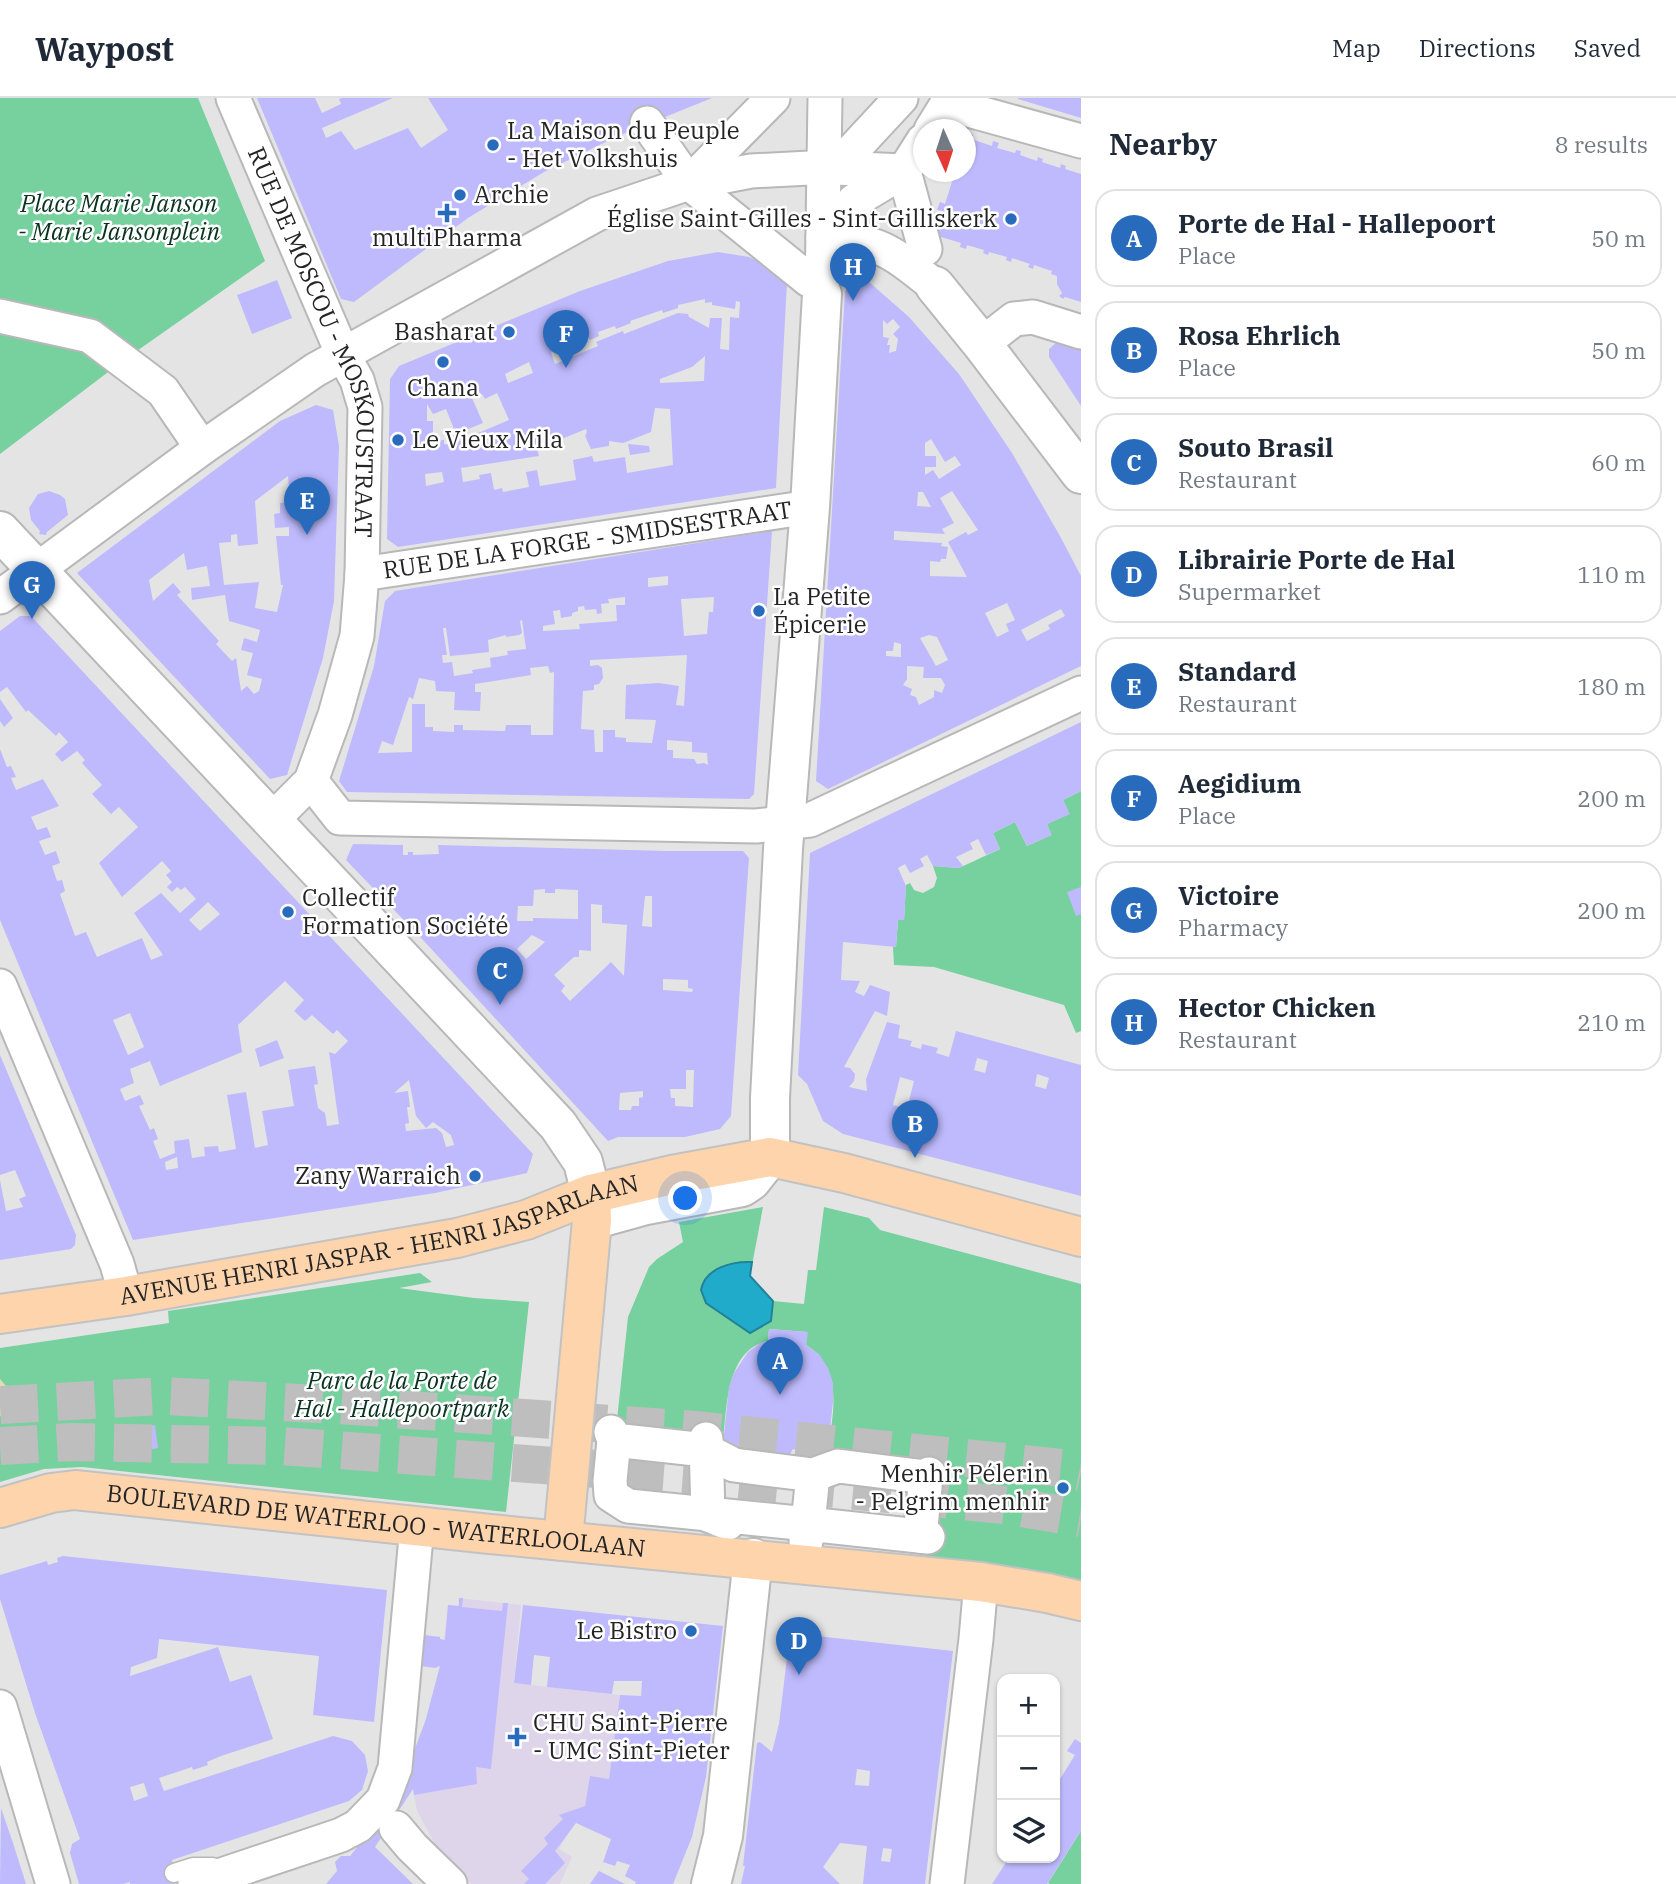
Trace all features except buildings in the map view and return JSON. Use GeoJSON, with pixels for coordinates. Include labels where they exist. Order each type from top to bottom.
{"type":"FeatureCollection","features":[{"type":"Feature","properties":{"kind":"main road","name":"AVENUE HENRI JASPAR - HENRI JASPARLAAN"},"geometry":{"type":"LineString","coordinates":[[0,1314],[126,1296],[457,1237],[592,1207],[672,1175],[770,1157]]}},
{"type":"Feature","properties":{"kind":"main road"},"geometry":{"type":"LineString","coordinates":[[770,1157],[844,1173],[1081,1237]]}},
{"type":"Feature","properties":{"kind":"main road"},"geometry":{"type":"LineString","coordinates":[[564,1541],[592,1207]]}},
{"type":"Feature","properties":{"kind":"main road","name":"BOULEVARD DE WATERLOO - WATERLOOLAAN"},"geometry":{"type":"LineString","coordinates":[[0,1508],[51,1493],[75,1490],[564,1541],[755,1547],[981,1582],[1081,1601]]}},
{"type":"Feature","properties":{"kind":"street","name":"RUE DE MOSCOU - MOSKOUSTRAAT"},"geometry":{"type":"LineString","coordinates":[[233,98],[343,355],[357,380],[365,407],[362,574],[357,636],[335,715],[311,781],[272,820]]}},
{"type":"Feature","properties":{"kind":"street"},"geometry":{"type":"LineString","coordinates":[[688,183],[773,98]]}},
{"type":"Feature","properties":{"kind":"street"},"geometry":{"type":"LineString","coordinates":[[770,1157],[770,1098],[785,823],[810,507],[816,287],[823,237],[825,98]]}},
{"type":"Feature","properties":{"kind":"street"},"geometry":{"type":"LineString","coordinates":[[901,98],[836,168],[904,171]]}},
{"type":"Feature","properties":{"kind":"street"},"geometry":{"type":"LineString","coordinates":[[941,111],[1006,119],[1081,141]]}},
{"type":"Feature","properties":{"kind":"street"},"geometry":{"type":"LineString","coordinates":[[648,123],[688,183],[816,287]]}},
{"type":"Feature","properties":{"kind":"street"},"geometry":{"type":"LineString","coordinates":[[853,218],[855,201],[904,171],[913,157]]}},
{"type":"Feature","properties":{"kind":"street"},"geometry":{"type":"LineString","coordinates":[[0,597],[202,448],[315,370],[597,214],[688,183],[751,171],[810,168]]}},
{"type":"Feature","properties":{"kind":"street"},"geometry":{"type":"LineString","coordinates":[[904,171],[925,243]]}},
{"type":"Feature","properties":{"kind":"street"},"geometry":{"type":"LineString","coordinates":[[823,237],[852,238],[879,246],[935,286],[1081,474]]}},
{"type":"Feature","properties":{"kind":"street"},"geometry":{"type":"LineString","coordinates":[[0,316],[90,335],[163,391],[202,448]]}},
{"type":"Feature","properties":{"kind":"street"},"geometry":{"type":"LineString","coordinates":[[982,344],[1014,319],[1033,317],[1081,332]]}},
{"type":"Feature","properties":{"kind":"street","name":"RUE DE LA FORGE - SMIDSESTRAAT"},"geometry":{"type":"LineString","coordinates":[[362,574],[810,507]]}},
{"type":"Feature","properties":{"kind":"street"},"geometry":{"type":"LineString","coordinates":[[0,531],[558,1125],[583,1162],[592,1207]]}},
{"type":"Feature","properties":{"kind":"street"},"geometry":{"type":"LineString","coordinates":[[311,781],[340,818],[756,826],[785,823],[810,820],[1081,693]]}},
{"type":"Feature","properties":{"kind":"street"},"geometry":{"type":"LineString","coordinates":[[0,986],[117,1264],[126,1296]]}},
{"type":"Feature","properties":{"kind":"street"},"geometry":{"type":"LineString","coordinates":[[612,1436],[706,1444],[734,1465],[813,1475],[838,1466],[928,1475],[924,1536],[807,1532],[708,1515],[628,1506],[611,1495],[612,1436]]}},
{"type":"Feature","properties":{"kind":"street"},"geometry":{"type":"LineString","coordinates":[[706,1444],[708,1515]]}},
{"type":"Feature","properties":{"kind":"street"},"geometry":{"type":"LineString","coordinates":[[807,1532],[813,1475]]}},
{"type":"Feature","properties":{"kind":"street"},"geometry":{"type":"LineString","coordinates":[[708,1515],[755,1547],[723,1836],[711,1884]]}},
{"type":"Feature","properties":{"kind":"street"},"geometry":{"type":"LineString","coordinates":[[417,1526],[395,1768],[388,1790],[387,1818],[450,1884]]}},
{"type":"Feature","properties":{"kind":"street"},"geometry":{"type":"LineString","coordinates":[[947,1884],[981,1582]]}},
{"type":"Feature","properties":{"kind":"street"},"geometry":{"type":"LineString","coordinates":[[0,1707],[53,1884]]}},
{"type":"Feature","properties":{"kind":"street"},"geometry":{"type":"LineString","coordinates":[[185,1879],[243,1878],[272,1858],[387,1818]]}},
{"type":"Feature","properties":{"kind":"shaded area","name":"CHU Saint-Pierre - UMC Sint-Pieter"},"geometry":{"type":"Polygon","coordinates":[[[459,1598],[521,1605],[514,1683],[620,1695],[609,1779],[590,1777],[585,1806],[559,1849],[572,1857],[560,1884],[471,1884],[436,1846],[417,1811],[413,1789],[426,1719],[440,1666],[420,1666],[424,1635],[444,1640],[448,1605],[458,1606],[459,1598]]]}},
{"type":"Feature","properties":{"kind":"green space","name":"Place Marie Janson - Marie Jansonplein"},"geometry":{"type":"Polygon","coordinates":[[[0,98],[198,98],[265,261],[124,360],[0,454],[0,98]]]}},
{"type":"Feature","properties":{"kind":"green space"},"geometry":{"type":"Polygon","coordinates":[[[1081,791],[1081,1031],[1076,1033],[1064,1005],[934,967],[894,965],[893,947],[896,947],[898,920],[904,920],[906,885],[910,883],[914,890],[923,893],[934,887],[937,878],[933,866],[959,868],[1000,849],[993,833],[1015,822],[1027,846],[1051,835],[1047,824],[1069,814],[1063,800],[1081,791]]]}},
{"type":"Feature","properties":{"kind":"green space"},"geometry":{"type":"Polygon","coordinates":[[[763,1207],[750,1276],[773,1301],[804,1304],[808,1270],[816,1270],[824,1207],[869,1218],[880,1230],[1081,1284],[1081,1582],[925,1559],[933,1479],[827,1456],[833,1410],[832,1381],[819,1355],[806,1345],[807,1332],[769,1329],[768,1341],[754,1346],[744,1355],[731,1382],[723,1440],[616,1429],[628,1317],[649,1267],[683,1242],[679,1222],[763,1207]]]}},
{"type":"Feature","properties":{"kind":"green space","name":"Parc de la Porte de Hal - Hallepoortpark"},"geometry":{"type":"Polygon","coordinates":[[[420,1273],[432,1282],[399,1288],[529,1302],[506,1512],[82,1467],[44,1469],[0,1482],[0,1348],[169,1323],[168,1311],[420,1273]]]}},
{"type":"Feature","properties":{"kind":"green space"},"geometry":{"type":"Polygon","coordinates":[[[1081,1831],[1081,1884],[1048,1883],[1081,1831]]]}},
{"type":"Feature","properties":{"kind":"sand"},"geometry":{"type":"Polygon","coordinates":[[[0,1379],[18,1400],[21,1412],[18,1419],[0,1416],[0,1379]]]}},
{"type":"Feature","properties":{"kind":"water"},"geometry":{"type":"Polygon","coordinates":[[[752,1262],[750,1276],[773,1301],[771,1321],[750,1333],[706,1303],[701,1290],[708,1276],[720,1267],[752,1262]]]}},
{"type":"Feature","properties":{"kind":"tunnel"},"geometry":{"type":"LineString","coordinates":[[0,1405],[163,1396],[338,1405],[696,1430],[1081,1472]]}},
{"type":"Feature","properties":{"kind":"tunnel"},"geometry":{"type":"LineString","coordinates":[[0,1446],[71,1442],[282,1446],[719,1478],[1004,1505],[1081,1518]]}},
{"type":"Feature","properties":{"kind":"place","name":"La Maison du Peuple - Het Volkshuis"},"geometry":{"type":"Point","coordinates":[493,145]}},
{"type":"Feature","properties":{"kind":"place","name":"Archie"},"geometry":{"type":"Point","coordinates":[460,195]}},
{"type":"Feature","properties":{"kind":"place","name":"multiPharma"},"geometry":{"type":"Point","coordinates":[447,213]}},
{"type":"Feature","properties":{"kind":"place","name":"Église Saint-Gilles - Sint-Gilliskerk"},"geometry":{"type":"Point","coordinates":[1011,219]}},
{"type":"Feature","properties":{"kind":"place","name":"Hector Chicken"},"geometry":{"type":"Point","coordinates":[853,301]}},
{"type":"Feature","properties":{"kind":"place","name":"Basharat"},"geometry":{"type":"Point","coordinates":[509,332]}},
{"type":"Feature","properties":{"kind":"place","name":"Chana"},"geometry":{"type":"Point","coordinates":[443,362]}},
{"type":"Feature","properties":{"kind":"place","name":"Aegidium"},"geometry":{"type":"Point","coordinates":[566,368]}},
{"type":"Feature","properties":{"kind":"place","name":"Le Vieux Mila"},"geometry":{"type":"Point","coordinates":[398,440]}},
{"type":"Feature","properties":{"kind":"place","name":"Standard"},"geometry":{"type":"Point","coordinates":[307,535]}},
{"type":"Feature","properties":{"kind":"place","name":"La Petite Épicerie"},"geometry":{"type":"Point","coordinates":[759,611]}},
{"type":"Feature","properties":{"kind":"place","name":"Victoire"},"geometry":{"type":"Point","coordinates":[32,619]}},
{"type":"Feature","properties":{"kind":"place","name":"Collectif Formation Société"},"geometry":{"type":"Point","coordinates":[288,912]}},
{"type":"Feature","properties":{"kind":"place","name":"Souto Brasil"},"geometry":{"type":"Point","coordinates":[500,1005]}},
{"type":"Feature","properties":{"kind":"place","name":"Rosa Ehrlich"},"geometry":{"type":"Point","coordinates":[915,1158]}},
{"type":"Feature","properties":{"kind":"place","name":"Zany Warraich"},"geometry":{"type":"Point","coordinates":[475,1176]}},
{"type":"Feature","properties":{"kind":"place","name":"Porte de Hal - Hallepoort"},"geometry":{"type":"Point","coordinates":[780,1395]}},
{"type":"Feature","properties":{"kind":"place","name":"Menhir Pélerin - Pelgrim menhir"},"geometry":{"type":"Point","coordinates":[1063,1488]}},
{"type":"Feature","properties":{"kind":"place","name":"Le Bistro"},"geometry":{"type":"Point","coordinates":[691,1631]}},
{"type":"Feature","properties":{"kind":"place","name":"Librairie Porte de Hal"},"geometry":{"type":"Point","coordinates":[799,1675]}},
{"type":"Feature","properties":{"kind":"place","name":"CHU Saint-Pierre - UMC Sint-Pieter"},"geometry":{"type":"Point","coordinates":[517,1737]}}]}
